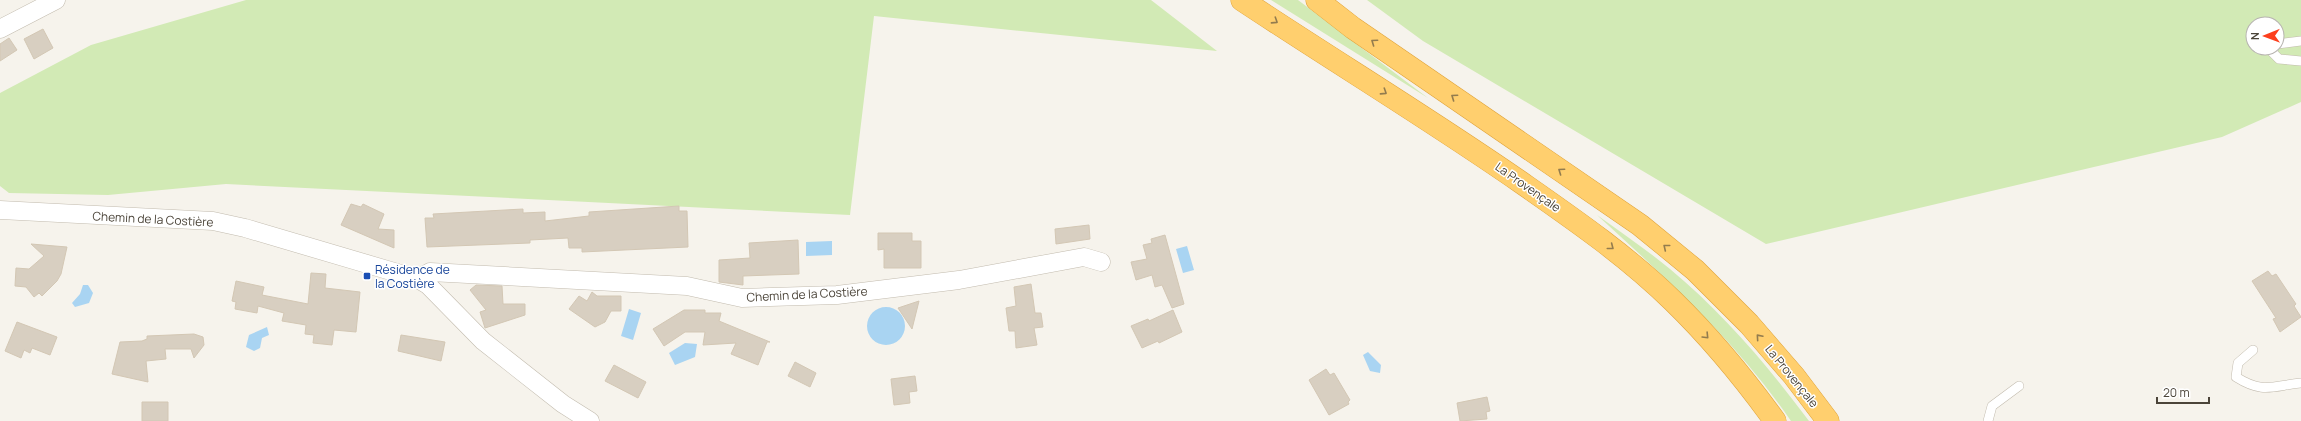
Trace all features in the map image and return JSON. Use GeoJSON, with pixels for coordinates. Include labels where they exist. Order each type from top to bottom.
{"type":"FeatureCollection","features":[{"type":"Feature","properties":{"kind":"highway","name":"La Provençale"},"geometry":{"type":"LineString","coordinates":[[1242,0],[1478,153],[1580,223],[1628,261],[1673,301],[1727,358],[1775,421]]}},
{"type":"Feature","properties":{"kind":"highway","name":"La Provençale"},"geometry":{"type":"LineString","coordinates":[[1317,0],[1353,28],[1640,225],[1695,270],[1749,324],[1794,376],[1828,421]]}},
{"type":"Feature","properties":{"kind":"street"},"geometry":{"type":"LineString","coordinates":[[0,29],[56,0]]}},
{"type":"Feature","properties":{"kind":"street","name":"Chemin de la Costière"},"geometry":{"type":"LineString","coordinates":[[0,210],[213,221],[245,228],[418,279],[428,285],[483,341],[564,404],[590,421]]}},
{"type":"Feature","properties":{"kind":"street","name":"Chemin de la Costière"},"geometry":{"type":"LineString","coordinates":[[418,279],[430,272],[680,285],[742,298],[836,295],[959,280],[1084,257],[1101,262]]}},
{"type":"Feature","properties":{"kind":"lane"},"geometry":{"type":"LineString","coordinates":[[2285,43],[2301,41]]}},
{"type":"Feature","properties":{"kind":"lane"},"geometry":{"type":"LineString","coordinates":[[2276,56],[2279,59],[2301,60]]}},
{"type":"Feature","properties":{"kind":"lane"},"geometry":{"type":"LineString","coordinates":[[2253,350],[2238,363],[2236,377],[2250,386],[2270,389],[2301,383]]}},
{"type":"Feature","properties":{"kind":"lane"},"geometry":{"type":"LineString","coordinates":[[1988,421],[1992,406],[2019,386]]}},
{"type":"Feature","properties":{"kind":"green space"},"geometry":{"type":"Polygon","coordinates":[[[246,0],[1151,0],[1217,51],[874,16],[850,215],[226,184],[108,195],[9,193],[0,186],[0,93],[91,45],[246,0]]]}},
{"type":"Feature","properties":{"kind":"green space"},"geometry":{"type":"Polygon","coordinates":[[[1271,0],[1298,0],[1428,98],[1271,0]]]}},
{"type":"Feature","properties":{"kind":"green space"},"geometry":{"type":"Polygon","coordinates":[[[1367,0],[2301,0],[2301,102],[2222,137],[1766,244],[1423,41],[1367,0]]]}},
{"type":"Feature","properties":{"kind":"green space"},"geometry":{"type":"Polygon","coordinates":[[[1597,215],[1661,262],[1690,286],[1761,360],[1809,421],[1791,421],[1748,364],[1700,312],[1597,215]]]}},
{"type":"Feature","properties":{"kind":"water"},"geometry":{"type":"Polygon","coordinates":[[[832,241],[832,255],[806,256],[806,242],[832,241]]]}},
{"type":"Feature","properties":{"kind":"water"},"geometry":{"type":"Polygon","coordinates":[[[1187,246],[1194,270],[1183,273],[1176,249],[1187,246]]]}},
{"type":"Feature","properties":{"kind":"water"},"geometry":{"type":"Polygon","coordinates":[[[83,285],[88,285],[93,293],[89,303],[75,307],[72,303],[80,294],[83,285]]]}},
{"type":"Feature","properties":{"kind":"water"},"geometry":{"type":"Polygon","coordinates":[[[882,307],[890,307],[900,312],[904,319],[904,333],[900,340],[890,345],[882,345],[872,340],[870,337],[867,330],[867,322],[872,312],[875,310],[882,307]]]}},
{"type":"Feature","properties":{"kind":"water"},"geometry":{"type":"Polygon","coordinates":[[[629,309],[641,313],[633,340],[621,336],[629,309]]]}},
{"type":"Feature","properties":{"kind":"water"},"geometry":{"type":"Polygon","coordinates":[[[267,327],[269,335],[262,338],[260,348],[254,351],[246,347],[249,335],[267,327]]]}},
{"type":"Feature","properties":{"kind":"water"},"geometry":{"type":"Polygon","coordinates":[[[685,343],[697,344],[695,357],[675,365],[669,353],[685,343]]]}},
{"type":"Feature","properties":{"kind":"water"},"geometry":{"type":"Polygon","coordinates":[[[1368,352],[1381,365],[1380,373],[1370,371],[1363,355],[1368,352]]]}},
{"type":"Feature","properties":{"kind":"building"},"geometry":{"type":"Polygon","coordinates":[[[43,29],[53,48],[34,59],[24,39],[43,29]]]}},
{"type":"Feature","properties":{"kind":"building"},"geometry":{"type":"Polygon","coordinates":[[[9,38],[17,50],[0,61],[0,44],[9,38]]]}},
{"type":"Feature","properties":{"kind":"building"},"geometry":{"type":"Polygon","coordinates":[[[351,204],[361,207],[363,204],[384,214],[378,229],[394,230],[394,248],[341,225],[351,204]]]}},
{"type":"Feature","properties":{"kind":"building"},"geometry":{"type":"Polygon","coordinates":[[[679,206],[679,211],[687,211],[688,247],[582,252],[582,248],[569,248],[568,238],[530,240],[530,243],[427,247],[425,218],[434,218],[433,214],[523,209],[523,213],[545,212],[545,221],[589,216],[589,212],[679,206]]]}},
{"type":"Feature","properties":{"kind":"building"},"geometry":{"type":"Polygon","coordinates":[[[1089,225],[1090,239],[1056,244],[1055,229],[1089,225]]]}},
{"type":"Feature","properties":{"kind":"building"},"geometry":{"type":"Polygon","coordinates":[[[878,233],[912,233],[912,241],[921,241],[921,268],[884,268],[884,249],[878,250],[878,233]]]}},
{"type":"Feature","properties":{"kind":"building"},"geometry":{"type":"Polygon","coordinates":[[[1165,235],[1184,304],[1172,308],[1162,285],[1155,287],[1152,275],[1136,280],[1131,262],[1147,259],[1143,245],[1152,243],[1151,239],[1165,235]]]}},
{"type":"Feature","properties":{"kind":"building"},"geometry":{"type":"Polygon","coordinates":[[[798,240],[799,274],[743,276],[743,285],[719,282],[719,260],[750,258],[749,243],[798,240]]]}},
{"type":"Feature","properties":{"kind":"building"},"geometry":{"type":"Polygon","coordinates":[[[31,244],[67,247],[61,274],[57,281],[42,296],[39,293],[34,297],[26,287],[15,286],[16,268],[29,269],[44,256],[31,244]]]}},
{"type":"Feature","properties":{"kind":"building"},"geometry":{"type":"Polygon","coordinates":[[[2268,271],[2272,276],[2276,274],[2296,304],[2294,306],[2301,317],[2280,332],[2273,319],[2276,318],[2252,281],[2268,271]]]}},
{"type":"Feature","properties":{"kind":"building"},"geometry":{"type":"Polygon","coordinates":[[[311,273],[326,274],[325,288],[360,292],[356,332],[334,330],[332,345],[313,343],[314,335],[305,334],[306,325],[282,321],[284,313],[258,306],[257,313],[235,309],[236,302],[232,301],[236,281],[264,287],[262,295],[308,304],[311,273]]]}},
{"type":"Feature","properties":{"kind":"building"},"geometry":{"type":"Polygon","coordinates":[[[1031,284],[1035,313],[1041,313],[1043,327],[1034,328],[1037,345],[1016,348],[1015,331],[1009,331],[1006,308],[1016,306],[1014,287],[1031,284]]]}},
{"type":"Feature","properties":{"kind":"building"},"geometry":{"type":"Polygon","coordinates":[[[476,285],[502,286],[503,304],[525,304],[525,315],[485,328],[480,312],[486,310],[470,290],[476,285]]]}},
{"type":"Feature","properties":{"kind":"building"},"geometry":{"type":"Polygon","coordinates":[[[592,292],[597,296],[621,296],[621,311],[611,311],[605,322],[595,327],[569,309],[579,296],[587,301],[592,292]]]}},
{"type":"Feature","properties":{"kind":"building"},"geometry":{"type":"Polygon","coordinates":[[[919,301],[912,329],[898,308],[919,301]]]}},
{"type":"Feature","properties":{"kind":"building"},"geometry":{"type":"Polygon","coordinates":[[[684,310],[705,310],[705,313],[721,313],[719,321],[770,342],[767,342],[758,365],[731,354],[736,343],[703,345],[705,332],[685,332],[664,346],[653,329],[684,310]]]}},
{"type":"Feature","properties":{"kind":"building"},"geometry":{"type":"Polygon","coordinates":[[[1173,310],[1182,332],[1159,343],[1158,341],[1142,348],[1131,326],[1148,319],[1149,321],[1173,310]]]}},
{"type":"Feature","properties":{"kind":"building"},"geometry":{"type":"Polygon","coordinates":[[[17,322],[57,337],[50,355],[32,348],[30,353],[24,350],[21,358],[5,351],[17,322]]]}},
{"type":"Feature","properties":{"kind":"building"},"geometry":{"type":"Polygon","coordinates":[[[194,334],[203,337],[204,345],[194,358],[191,349],[165,349],[166,359],[146,361],[148,382],[112,374],[120,342],[142,341],[147,339],[147,336],[194,334]]]}},
{"type":"Feature","properties":{"kind":"building"},"geometry":{"type":"Polygon","coordinates":[[[401,335],[445,342],[441,361],[398,351],[401,335]]]}},
{"type":"Feature","properties":{"kind":"building"},"geometry":{"type":"Polygon","coordinates":[[[795,362],[816,373],[810,387],[788,376],[795,362]]]}},
{"type":"Feature","properties":{"kind":"building"},"geometry":{"type":"Polygon","coordinates":[[[614,365],[646,382],[638,398],[605,381],[614,365]]]}},
{"type":"Feature","properties":{"kind":"building"},"geometry":{"type":"Polygon","coordinates":[[[1326,369],[1330,375],[1334,373],[1350,400],[1348,402],[1349,404],[1329,415],[1309,380],[1326,369]]]}},
{"type":"Feature","properties":{"kind":"building"},"geometry":{"type":"Polygon","coordinates":[[[915,376],[917,391],[909,392],[910,403],[894,405],[891,379],[915,376]]]}},
{"type":"Feature","properties":{"kind":"building"},"geometry":{"type":"Polygon","coordinates":[[[1487,397],[1490,411],[1486,412],[1487,419],[1460,421],[1457,403],[1487,397]]]}},
{"type":"Feature","properties":{"kind":"building"},"geometry":{"type":"Polygon","coordinates":[[[142,402],[168,402],[168,421],[142,421],[142,402]]]}},
{"type":"Feature","properties":{"kind":"place","name":"Résidence de la Costière"},"geometry":{"type":"Point","coordinates":[367,276]}}]}
